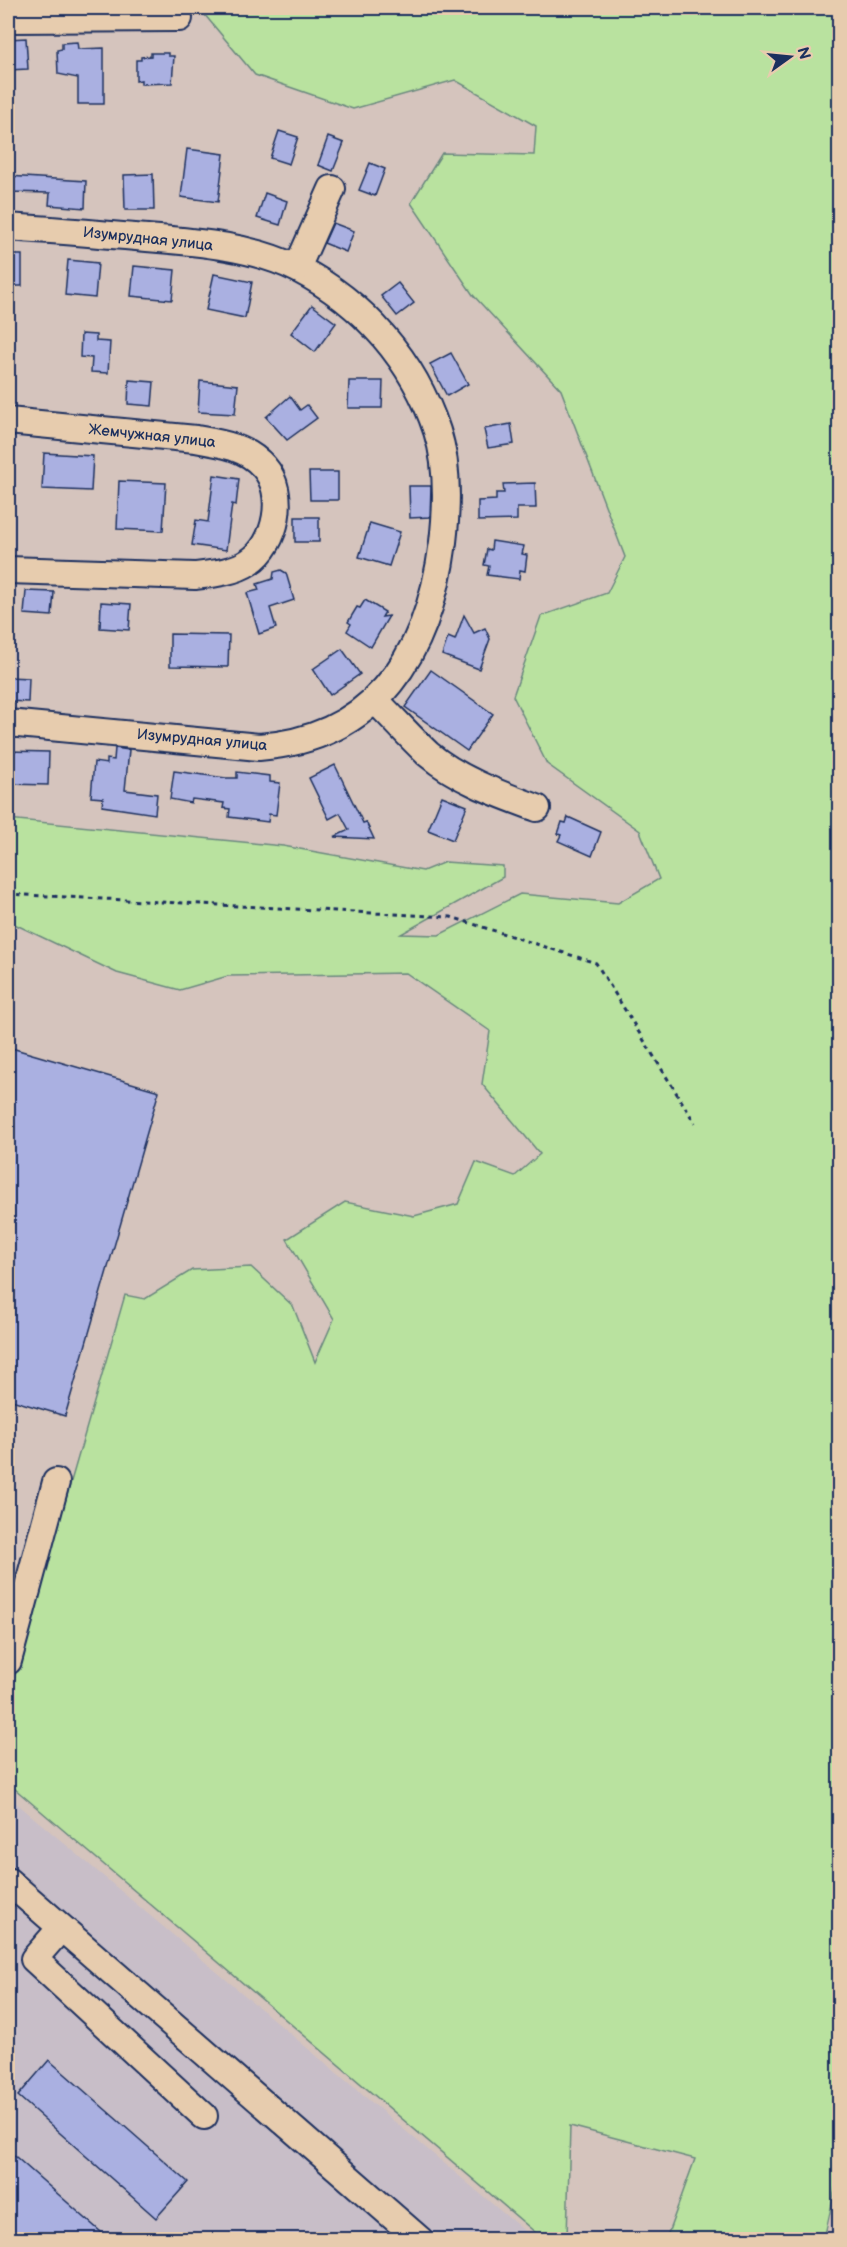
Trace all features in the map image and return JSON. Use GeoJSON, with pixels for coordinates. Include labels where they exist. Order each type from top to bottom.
{"type":"FeatureCollection","features":[{"type":"Feature","properties":{"kind":"street"},"geometry":{"type":"LineString","coordinates":[[8,19],[179,18]]}},
{"type":"Feature","properties":{"kind":"street"},"geometry":{"type":"LineString","coordinates":[[297,268],[332,189]]}},
{"type":"Feature","properties":{"kind":"street","name":"Изумрудная улица"},"geometry":{"type":"LineString","coordinates":[[8,227],[209,243],[297,268],[339,295],[364,316],[398,351],[421,390],[438,433],[445,479],[445,524],[438,579],[429,614],[400,669],[375,700],[350,721],[319,736],[290,745],[259,747],[8,723]]}},
{"type":"Feature","properties":{"kind":"street","name":"Жемчужная улица"},"geometry":{"type":"LineString","coordinates":[[8,421],[196,438],[227,444],[246,453],[264,467],[274,485],[276,509],[273,528],[265,547],[248,563],[222,573],[195,576],[8,570]]}},
{"type":"Feature","properties":{"kind":"street"},"geometry":{"type":"LineString","coordinates":[[375,700],[429,754],[452,771],[485,789],[537,808]]}},
{"type":"Feature","properties":{"kind":"street"},"geometry":{"type":"LineString","coordinates":[[8,1661],[56,1482]]}},
{"type":"Feature","properties":{"kind":"street"},"geometry":{"type":"LineString","coordinates":[[8,1881],[420,2240]]}},
{"type":"Feature","properties":{"kind":"street"},"geometry":{"type":"LineString","coordinates":[[61,1928],[34,1959],[204,2116]]}},
{"type":"Feature","properties":{"kind":"path"},"geometry":{"type":"LineString","coordinates":[[8,894],[451,917],[596,963],[695,1123]]}},
{"type":"Feature","properties":{"kind":"shaded area"},"geometry":{"type":"Polygon","coordinates":[[[8,1796],[534,2239],[8,2239],[8,1796]]]}},
{"type":"Feature","properties":{"kind":"green space"},"geometry":{"type":"Polygon","coordinates":[[[199,8],[839,8],[840,2168],[824,2239],[666,2239],[695,2159],[570,2126],[567,2239],[543,2239],[8,1783],[8,1699],[125,1295],[145,1299],[192,1270],[251,1267],[293,1306],[315,1362],[334,1319],[287,1239],[345,1202],[414,1216],[458,1204],[476,1162],[515,1176],[540,1154],[482,1084],[490,1031],[406,973],[228,976],[180,990],[117,973],[8,921],[8,819],[283,846],[423,871],[445,862],[503,866],[503,877],[401,934],[439,935],[520,894],[618,903],[659,879],[640,831],[547,764],[513,696],[541,616],[607,593],[625,557],[561,390],[473,295],[411,203],[442,153],[534,155],[536,126],[455,80],[353,109],[255,75],[199,8]]]}},
{"type":"Feature","properties":{"kind":"building"},"geometry":{"type":"Polygon","coordinates":[[[26,38],[28,69],[8,70],[8,39],[26,38]]]}},
{"type":"Feature","properties":{"kind":"building"},"geometry":{"type":"Polygon","coordinates":[[[77,42],[78,49],[104,48],[104,104],[78,104],[78,78],[58,74],[57,50],[62,49],[62,43],[77,42]]]}},
{"type":"Feature","properties":{"kind":"building"},"geometry":{"type":"Polygon","coordinates":[[[151,53],[168,53],[168,56],[174,56],[172,83],[141,84],[141,80],[136,81],[136,60],[151,56],[151,53]]]}},
{"type":"Feature","properties":{"kind":"building"},"geometry":{"type":"Polygon","coordinates":[[[279,131],[298,137],[289,164],[270,158],[279,131]]]}},
{"type":"Feature","properties":{"kind":"building"},"geometry":{"type":"Polygon","coordinates":[[[328,137],[344,143],[333,171],[318,165],[328,137]]]}},
{"type":"Feature","properties":{"kind":"building"},"geometry":{"type":"Polygon","coordinates":[[[187,149],[224,154],[218,202],[181,197],[187,149]]]}},
{"type":"Feature","properties":{"kind":"building"},"geometry":{"type":"Polygon","coordinates":[[[370,163],[385,169],[375,196],[359,190],[370,163]]]}},
{"type":"Feature","properties":{"kind":"building"},"geometry":{"type":"Polygon","coordinates":[[[153,174],[154,210],[125,210],[124,175],[153,174]]]}},
{"type":"Feature","properties":{"kind":"building"},"geometry":{"type":"Polygon","coordinates":[[[8,176],[86,181],[85,208],[49,205],[50,193],[8,192],[8,176]]]}},
{"type":"Feature","properties":{"kind":"building"},"geometry":{"type":"Polygon","coordinates":[[[265,193],[287,201],[280,225],[257,218],[265,193]]]}},
{"type":"Feature","properties":{"kind":"building"},"geometry":{"type":"Polygon","coordinates":[[[333,223],[354,231],[346,252],[324,243],[333,223]]]}},
{"type":"Feature","properties":{"kind":"building"},"geometry":{"type":"Polygon","coordinates":[[[8,255],[22,255],[22,286],[8,286],[8,255]]]}},
{"type":"Feature","properties":{"kind":"building"},"geometry":{"type":"Polygon","coordinates":[[[68,260],[98,263],[95,298],[65,295],[68,260]]]}},
{"type":"Feature","properties":{"kind":"building"},"geometry":{"type":"Polygon","coordinates":[[[134,266],[175,270],[172,300],[131,296],[134,266]]]}},
{"type":"Feature","properties":{"kind":"building"},"geometry":{"type":"Polygon","coordinates":[[[214,274],[252,282],[245,318],[206,310],[214,274]]]}},
{"type":"Feature","properties":{"kind":"building"},"geometry":{"type":"Polygon","coordinates":[[[398,283],[414,303],[397,316],[381,296],[398,283]]]}},
{"type":"Feature","properties":{"kind":"building"},"geometry":{"type":"Polygon","coordinates":[[[312,305],[336,323],[315,352],[291,333],[312,305]]]}},
{"type":"Feature","properties":{"kind":"building"},"geometry":{"type":"Polygon","coordinates":[[[81,334],[96,335],[96,341],[110,342],[108,373],[91,372],[92,358],[80,357],[81,334]]]}},
{"type":"Feature","properties":{"kind":"building"},"geometry":{"type":"Polygon","coordinates":[[[451,353],[468,384],[447,396],[430,364],[451,353]]]}},
{"type":"Feature","properties":{"kind":"building"},"geometry":{"type":"Polygon","coordinates":[[[129,380],[154,382],[152,406],[128,404],[129,380]]]}},
{"type":"Feature","properties":{"kind":"building"},"geometry":{"type":"Polygon","coordinates":[[[200,381],[238,385],[235,414],[198,412],[200,381]]]}},
{"type":"Feature","properties":{"kind":"building"},"geometry":{"type":"Polygon","coordinates":[[[349,381],[383,381],[382,408],[348,408],[349,381]]]}},
{"type":"Feature","properties":{"kind":"building"},"geometry":{"type":"Polygon","coordinates":[[[290,396],[300,410],[307,405],[317,418],[287,440],[266,417],[290,396]]]}},
{"type":"Feature","properties":{"kind":"building"},"geometry":{"type":"Polygon","coordinates":[[[511,424],[514,444],[488,448],[484,429],[511,424]]]}},
{"type":"Feature","properties":{"kind":"building"},"geometry":{"type":"Polygon","coordinates":[[[44,453],[93,456],[91,491],[42,489],[44,453]]]}},
{"type":"Feature","properties":{"kind":"building"},"geometry":{"type":"Polygon","coordinates":[[[309,472],[338,472],[338,500],[310,500],[309,472]]]}},
{"type":"Feature","properties":{"kind":"building"},"geometry":{"type":"Polygon","coordinates":[[[214,475],[239,479],[236,505],[232,504],[226,550],[192,545],[196,520],[208,522],[214,475]]]}},
{"type":"Feature","properties":{"kind":"building"},"geometry":{"type":"Polygon","coordinates":[[[119,481],[166,483],[163,531],[117,529],[119,481]]]}},
{"type":"Feature","properties":{"kind":"building"},"geometry":{"type":"Polygon","coordinates":[[[535,483],[536,508],[517,508],[517,520],[478,521],[478,501],[496,500],[496,493],[504,493],[503,484],[535,483]]]}},
{"type":"Feature","properties":{"kind":"building"},"geometry":{"type":"Polygon","coordinates":[[[409,486],[431,486],[430,517],[410,518],[409,486]]]}},
{"type":"Feature","properties":{"kind":"building"},"geometry":{"type":"Polygon","coordinates":[[[295,517],[319,517],[319,542],[295,542],[295,517]]]}},
{"type":"Feature","properties":{"kind":"building"},"geometry":{"type":"Polygon","coordinates":[[[370,523],[400,532],[389,566],[359,557],[370,523]]]}},
{"type":"Feature","properties":{"kind":"building"},"geometry":{"type":"Polygon","coordinates":[[[492,541],[524,546],[522,554],[527,555],[525,571],[520,570],[519,579],[487,575],[489,566],[484,565],[487,549],[491,550],[492,541]]]}},
{"type":"Feature","properties":{"kind":"building"},"geometry":{"type":"Polygon","coordinates":[[[281,570],[286,573],[294,600],[270,608],[276,628],[259,634],[247,593],[259,590],[257,584],[273,579],[274,572],[281,570]]]}},
{"type":"Feature","properties":{"kind":"building"},"geometry":{"type":"Polygon","coordinates":[[[26,591],[54,592],[52,616],[24,614],[26,591]]]}},
{"type":"Feature","properties":{"kind":"building"},"geometry":{"type":"Polygon","coordinates":[[[365,600],[385,612],[382,617],[389,616],[371,647],[347,631],[351,624],[348,622],[357,607],[360,608],[365,600]]]}},
{"type":"Feature","properties":{"kind":"building"},"geometry":{"type":"Polygon","coordinates":[[[101,602],[131,604],[129,630],[100,628],[101,602]]]}},
{"type":"Feature","properties":{"kind":"building"},"geometry":{"type":"Polygon","coordinates":[[[464,615],[474,633],[485,628],[490,639],[479,669],[442,655],[448,637],[455,640],[464,615]]]}},
{"type":"Feature","properties":{"kind":"building"},"geometry":{"type":"Polygon","coordinates":[[[170,634],[229,635],[228,667],[170,666],[170,634]]]}},
{"type":"Feature","properties":{"kind":"building"},"geometry":{"type":"Polygon","coordinates":[[[342,649],[360,674],[330,695],[313,669],[342,649]]]}},
{"type":"Feature","properties":{"kind":"building"},"geometry":{"type":"Polygon","coordinates":[[[431,670],[493,714],[467,751],[405,707],[431,670]]]}},
{"type":"Feature","properties":{"kind":"building"},"geometry":{"type":"Polygon","coordinates":[[[8,677],[29,678],[28,702],[8,701],[8,677]]]}},
{"type":"Feature","properties":{"kind":"building"},"geometry":{"type":"Polygon","coordinates":[[[115,748],[129,750],[125,790],[157,794],[155,814],[102,806],[103,798],[91,797],[94,762],[107,764],[107,759],[114,760],[115,748]]]}},
{"type":"Feature","properties":{"kind":"building"},"geometry":{"type":"Polygon","coordinates":[[[8,751],[49,752],[48,785],[8,784],[8,751]]]}},
{"type":"Feature","properties":{"kind":"building"},"geometry":{"type":"Polygon","coordinates":[[[335,765],[363,823],[366,822],[374,839],[334,837],[349,830],[340,813],[329,819],[309,778],[335,765]]]}},
{"type":"Feature","properties":{"kind":"building"},"geometry":{"type":"Polygon","coordinates":[[[174,771],[226,778],[237,778],[237,772],[270,776],[270,782],[280,783],[276,815],[269,814],[268,822],[229,817],[230,809],[223,808],[224,803],[192,799],[191,803],[170,799],[174,771]]]}},
{"type":"Feature","properties":{"kind":"building"},"geometry":{"type":"Polygon","coordinates":[[[442,796],[467,806],[453,840],[428,830],[442,796]]]}},
{"type":"Feature","properties":{"kind":"building"},"geometry":{"type":"Polygon","coordinates":[[[568,817],[601,832],[592,856],[558,841],[562,822],[566,823],[568,817]]]}},
{"type":"Feature","properties":{"kind":"building"},"geometry":{"type":"Polygon","coordinates":[[[8,1047],[159,1091],[65,1416],[8,1399],[8,1047]]]}},
{"type":"Feature","properties":{"kind":"building"},"geometry":{"type":"Polygon","coordinates":[[[49,2060],[188,2182],[156,2218],[18,2096],[49,2060]]]}},
{"type":"Feature","properties":{"kind":"building"},"geometry":{"type":"Polygon","coordinates":[[[8,2150],[110,2240],[21,2240],[8,2227],[8,2150]]]}}]}
